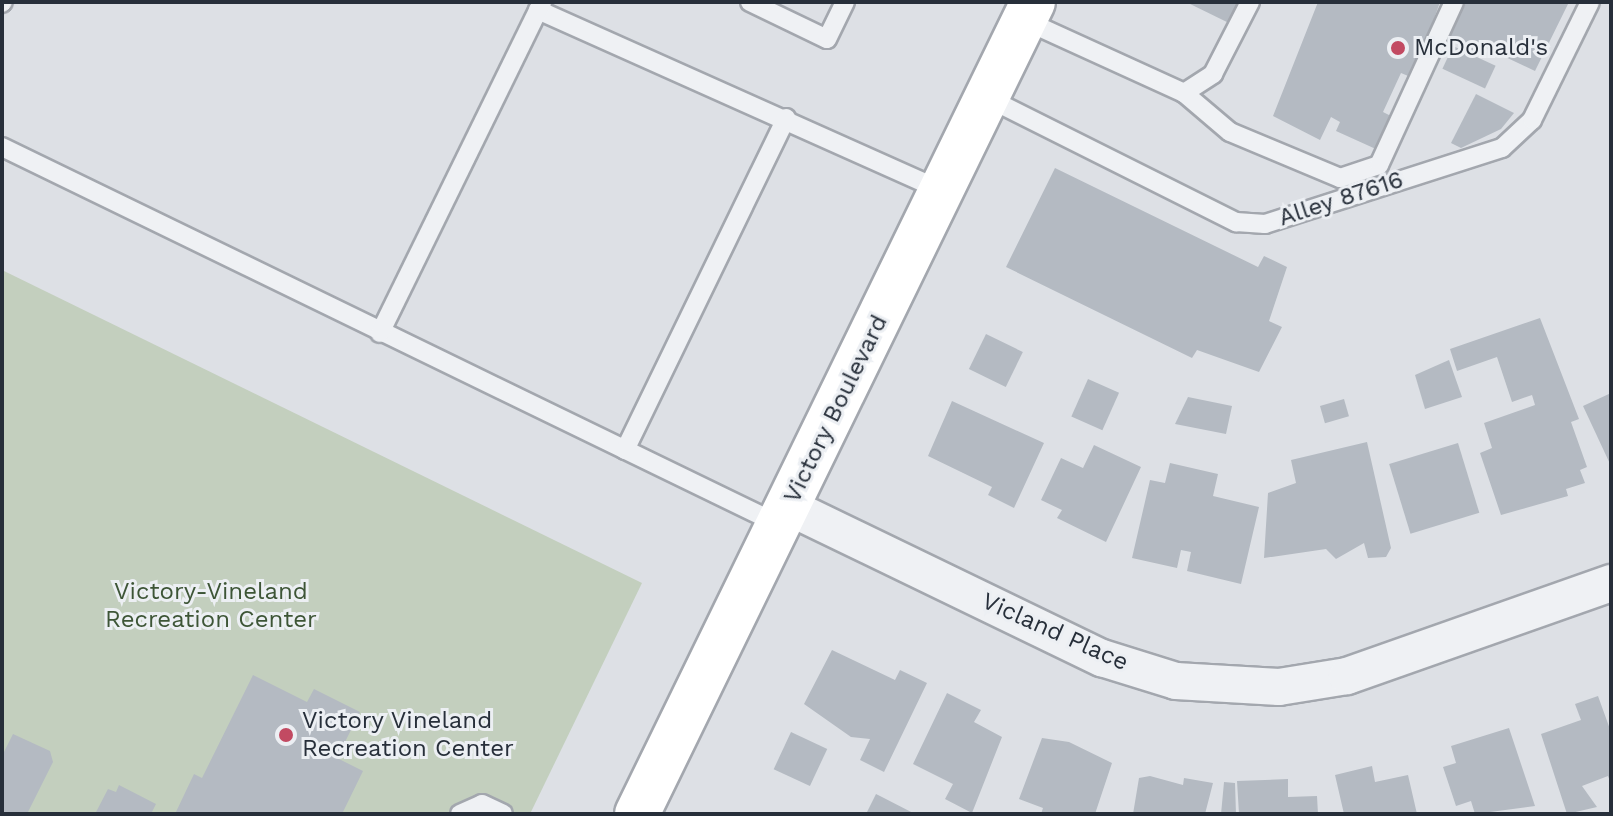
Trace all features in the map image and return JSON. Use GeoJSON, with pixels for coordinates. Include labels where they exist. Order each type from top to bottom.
{"type":"FeatureCollection","features":[{"type":"Feature","properties":{"kind":"main road","name":"Victory Boulevard"},"geometry":{"type":"LineString","coordinates":[[637,814],[1029,11]]}},
{"type":"Feature","properties":{"kind":"street","name":"Vicland Place"},"geometry":{"type":"LineString","coordinates":[[784,516],[1102,658],[1176,681],[1279,687],[1347,676],[1611,583]]}},
{"type":"Feature","properties":{"kind":"lane"},"geometry":{"type":"LineString","coordinates":[[750,2],[827,39],[845,2]]}},
{"type":"Feature","properties":{"kind":"lane"},"geometry":{"type":"LineString","coordinates":[[1184,93],[1213,74],[1250,2]]}},
{"type":"Feature","properties":{"kind":"lane"},"geometry":{"type":"LineString","coordinates":[[1029,11],[1184,93],[1230,132],[1340,178],[1379,165],[1454,2]]}},
{"type":"Feature","properties":{"kind":"lane","name":"Alley 87616"},"geometry":{"type":"LineString","coordinates":[[986,97],[1236,222],[1265,224],[1502,148],[1532,120],[1590,2]]}},
{"type":"Feature","properties":{"kind":"lane"},"geometry":{"type":"LineString","coordinates":[[380,333],[540,6],[942,190]]}},
{"type":"Feature","properties":{"kind":"lane"},"geometry":{"type":"LineString","coordinates":[[625,450],[786,118]]}},
{"type":"Feature","properties":{"kind":"lane"},"geometry":{"type":"LineString","coordinates":[[2,147],[625,450],[784,516]]}},
{"type":"Feature","properties":{"kind":"lane"},"geometry":{"type":"LineString","coordinates":[[460,814],[482,804],[503,814]]}},
{"type":"Feature","properties":{"kind":"green space","name":"Victory-Vineland Recreation Center"},"geometry":{"type":"Polygon","coordinates":[[[2,270],[642,583],[530,814],[2,814],[2,270]]]}},
{"type":"Feature","properties":{"kind":"building"},"geometry":{"type":"Polygon","coordinates":[[[1186,2],[1244,2],[1233,25],[1186,2]]]}},
{"type":"Feature","properties":{"kind":"building"},"geometry":{"type":"Polygon","coordinates":[[[1318,2],[1440,2],[1413,78],[1401,73],[1383,112],[1393,117],[1378,150],[1336,131],[1340,122],[1331,117],[1320,140],[1273,116],[1318,2]]]}},
{"type":"Feature","properties":{"kind":"building"},"geometry":{"type":"Polygon","coordinates":[[[1464,2],[1569,2],[1535,71],[1482,46],[1478,54],[1446,39],[1464,2]]]}},
{"type":"Feature","properties":{"kind":"building"},"geometry":{"type":"Polygon","coordinates":[[[1453,46],[1496,66],[1485,89],[1442,69],[1453,46]]]}},
{"type":"Feature","properties":{"kind":"building"},"geometry":{"type":"Polygon","coordinates":[[[1476,94],[1514,113],[1501,129],[1461,148],[1451,143],[1476,94]]]}},
{"type":"Feature","properties":{"kind":"building"},"geometry":{"type":"Polygon","coordinates":[[[1055,168],[1258,267],[1264,256],[1287,267],[1269,321],[1282,327],[1259,372],[1197,350],[1192,358],[1006,267],[1055,168]]]}},
{"type":"Feature","properties":{"kind":"building"},"geometry":{"type":"Polygon","coordinates":[[[1540,318],[1579,419],[1571,422],[1587,467],[1580,470],[1585,483],[1566,489],[1568,496],[1501,515],[1480,453],[1492,448],[1484,423],[1535,405],[1532,395],[1512,402],[1497,357],[1457,371],[1450,349],[1540,318]]]}},
{"type":"Feature","properties":{"kind":"building"},"geometry":{"type":"Polygon","coordinates":[[[986,334],[1023,352],[1006,387],[969,369],[986,334]]]}},
{"type":"Feature","properties":{"kind":"building"},"geometry":{"type":"Polygon","coordinates":[[[1449,360],[1462,397],[1425,409],[1415,375],[1449,360]]]}},
{"type":"Feature","properties":{"kind":"building"},"geometry":{"type":"Polygon","coordinates":[[[1088,379],[1119,393],[1102,430],[1071,416],[1088,379]]]}},
{"type":"Feature","properties":{"kind":"building"},"geometry":{"type":"Polygon","coordinates":[[[1611,393],[1611,466],[1583,406],[1611,393]]]}},
{"type":"Feature","properties":{"kind":"building"},"geometry":{"type":"Polygon","coordinates":[[[1188,397],[1232,406],[1226,434],[1175,424],[1188,397]]]}},
{"type":"Feature","properties":{"kind":"building"},"geometry":{"type":"Polygon","coordinates":[[[1344,399],[1349,416],[1325,423],[1320,406],[1344,399]]]}},
{"type":"Feature","properties":{"kind":"building"},"geometry":{"type":"Polygon","coordinates":[[[952,401],[1044,443],[1014,508],[988,495],[992,487],[928,456],[952,401]]]}},
{"type":"Feature","properties":{"kind":"building"},"geometry":{"type":"Polygon","coordinates":[[[1367,442],[1391,548],[1386,557],[1368,558],[1364,543],[1336,559],[1326,549],[1264,558],[1268,493],[1296,483],[1291,460],[1367,442]]]}},
{"type":"Feature","properties":{"kind":"building"},"geometry":{"type":"Polygon","coordinates":[[[1458,443],[1479,513],[1410,534],[1389,464],[1458,443]]]}},
{"type":"Feature","properties":{"kind":"building"},"geometry":{"type":"Polygon","coordinates":[[[1094,445],[1141,467],[1106,542],[1057,518],[1062,510],[1041,500],[1061,458],[1083,468],[1094,445]]]}},
{"type":"Feature","properties":{"kind":"building"},"geometry":{"type":"Polygon","coordinates":[[[1170,463],[1218,474],[1213,496],[1259,507],[1241,584],[1187,571],[1191,552],[1181,550],[1177,568],[1132,558],[1150,480],[1165,483],[1170,463]]]}},
{"type":"Feature","properties":{"kind":"building"},"geometry":{"type":"Polygon","coordinates":[[[832,650],[895,680],[900,670],[927,683],[884,772],[860,760],[870,739],[851,737],[804,704],[832,650]]]}},
{"type":"Feature","properties":{"kind":"building","name":"Victory Vineland Recreation Center"},"geometry":{"type":"Polygon","coordinates":[[[253,675],[307,702],[314,689],[360,712],[337,758],[363,771],[342,814],[175,814],[194,774],[202,778],[253,675]]]}},
{"type":"Feature","properties":{"kind":"building"},"geometry":{"type":"Polygon","coordinates":[[[947,693],[981,710],[974,722],[1002,737],[972,813],[945,799],[953,784],[913,764],[947,693]]]}},
{"type":"Feature","properties":{"kind":"building"},"geometry":{"type":"Polygon","coordinates":[[[1598,696],[1611,732],[1611,784],[1608,776],[1582,786],[1597,807],[1567,814],[1541,734],[1581,720],[1575,704],[1598,696]]]}},
{"type":"Feature","properties":{"kind":"building"},"geometry":{"type":"Polygon","coordinates":[[[1509,728],[1535,806],[1475,814],[1471,801],[1456,806],[1443,767],[1456,763],[1451,746],[1509,728]]]}},
{"type":"Feature","properties":{"kind":"building"},"geometry":{"type":"Polygon","coordinates":[[[791,732],[827,749],[810,786],[774,769],[791,732]]]}},
{"type":"Feature","properties":{"kind":"building"},"geometry":{"type":"Polygon","coordinates":[[[13,734],[50,751],[53,762],[27,814],[2,814],[2,756],[13,734]]]}},
{"type":"Feature","properties":{"kind":"building"},"geometry":{"type":"Polygon","coordinates":[[[1042,738],[1069,742],[1112,763],[1095,814],[1041,814],[1043,808],[1019,799],[1042,738]]]}},
{"type":"Feature","properties":{"kind":"building"},"geometry":{"type":"Polygon","coordinates":[[[1372,766],[1375,782],[1408,775],[1417,814],[1344,814],[1335,775],[1372,766]]]}},
{"type":"Feature","properties":{"kind":"building"},"geometry":{"type":"Polygon","coordinates":[[[1150,776],[1183,785],[1184,778],[1213,783],[1205,814],[1133,814],[1139,778],[1150,776]]]}},
{"type":"Feature","properties":{"kind":"building"},"geometry":{"type":"Polygon","coordinates":[[[1288,779],[1288,797],[1317,796],[1318,814],[1239,814],[1237,781],[1288,779]]]}},
{"type":"Feature","properties":{"kind":"building"},"geometry":{"type":"Polygon","coordinates":[[[1224,782],[1235,783],[1236,814],[1221,814],[1224,782]]]}},
{"type":"Feature","properties":{"kind":"building"},"geometry":{"type":"Polygon","coordinates":[[[119,785],[156,804],[151,814],[95,814],[108,789],[116,792],[119,785]]]}},
{"type":"Feature","properties":{"kind":"building"},"geometry":{"type":"Polygon","coordinates":[[[876,794],[882,797],[915,814],[866,814],[876,794]]]}},
{"type":"Feature","properties":{"kind":"place","name":"McDonald's"},"geometry":{"type":"Point","coordinates":[1398,48]}},
{"type":"Feature","properties":{"kind":"place","name":"Victory Vineland Recreation Center"},"geometry":{"type":"Point","coordinates":[286,735]}}]}
